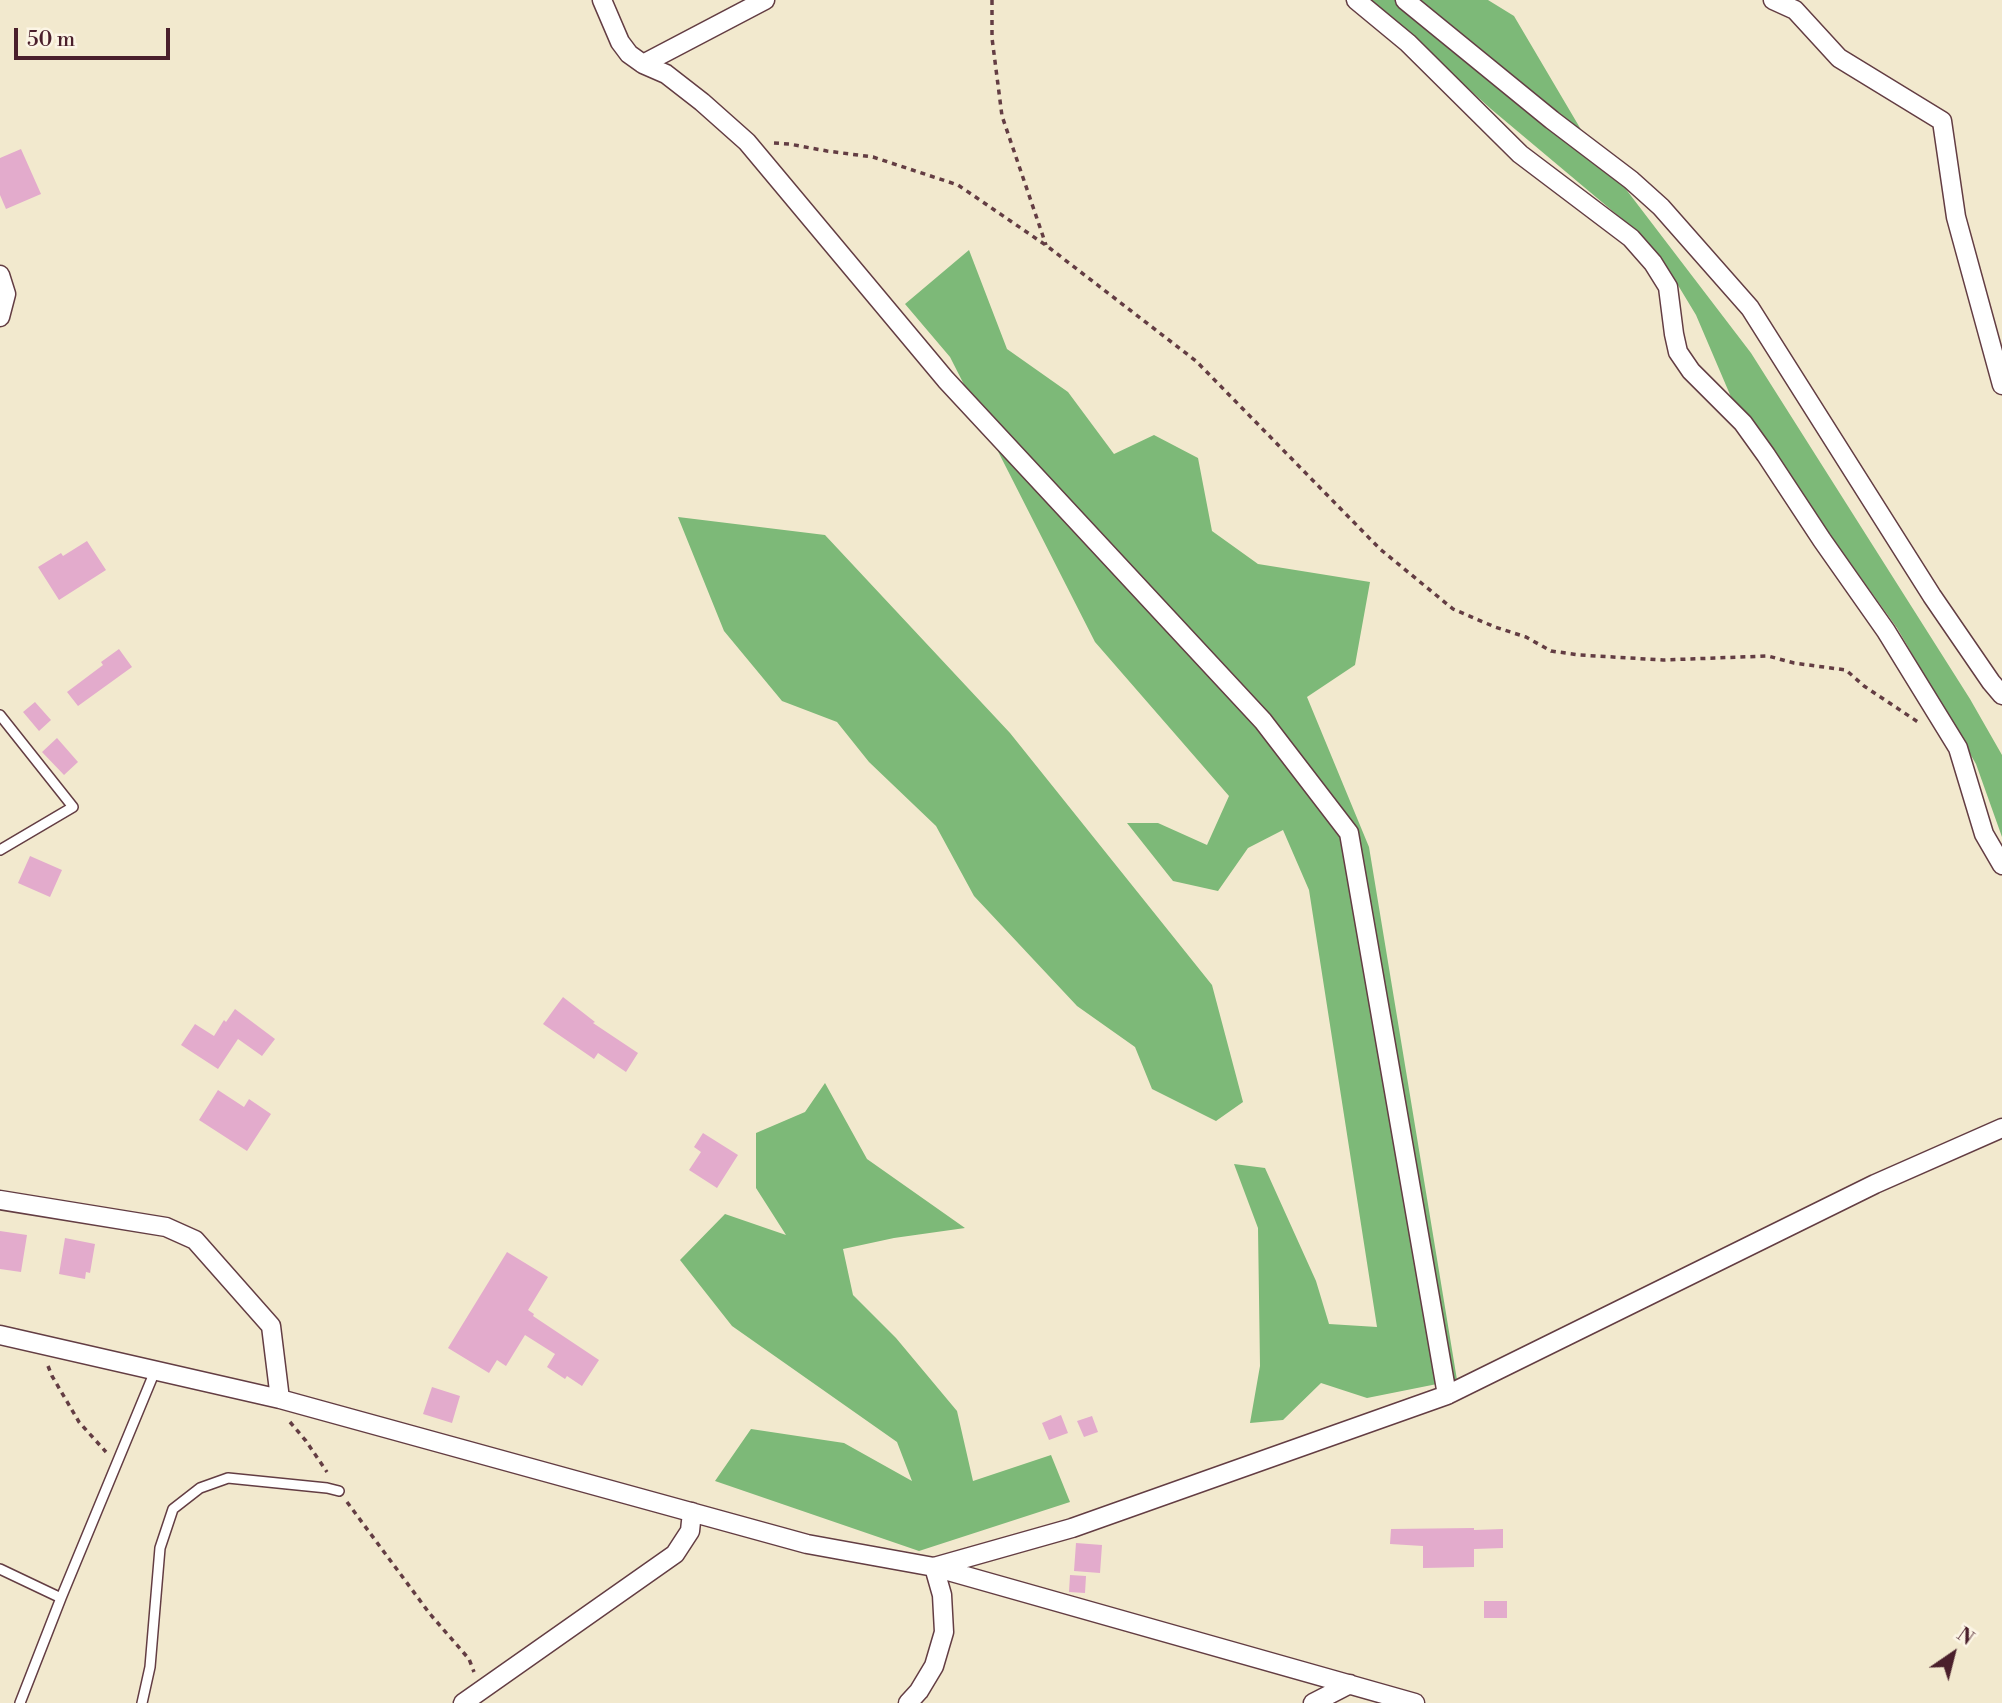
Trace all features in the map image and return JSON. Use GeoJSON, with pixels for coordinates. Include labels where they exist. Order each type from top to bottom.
{"type":"FeatureCollection","features":[{"type":"Feature","properties":{"kind":"street"},"geometry":{"type":"LineString","coordinates":[[602,0],[620,42],[629,54],[643,64],[666,74],[747,142],[946,380],[1263,721],[1349,833],[1447,1395]]}},
{"type":"Feature","properties":{"kind":"street"},"geometry":{"type":"LineString","coordinates":[[643,64],[765,0]]}},
{"type":"Feature","properties":{"kind":"street"},"geometry":{"type":"LineString","coordinates":[[1356,0],[1408,43],[1520,154],[1631,238],[1653,263],[1668,287],[1678,352],[1691,372],[1743,423],[1886,631],[1958,748],[1984,834],[2002,865]]}},
{"type":"Feature","properties":{"kind":"street"},"geometry":{"type":"LineString","coordinates":[[1405,0],[1661,206],[1750,308],[1932,596],[1990,682],[2002,695]]}},
{"type":"Feature","properties":{"kind":"street"},"geometry":{"type":"LineString","coordinates":[[1773,0],[1795,10],[1839,58],[1942,121],[1956,217],[2002,385]]}},
{"type":"Feature","properties":{"kind":"street"},"geometry":{"type":"LineString","coordinates":[[0,275],[6,294],[0,317]]}},
{"type":"Feature","properties":{"kind":"street"},"geometry":{"type":"LineString","coordinates":[[934,1567],[1072,1528],[1447,1395],[1875,1184],[2002,1128]]}},
{"type":"Feature","properties":{"kind":"street"},"geometry":{"type":"LineString","coordinates":[[0,1200],[166,1227],[195,1240],[271,1326],[280,1399]]}},
{"type":"Feature","properties":{"kind":"street"},"geometry":{"type":"LineString","coordinates":[[0,1335],[280,1399],[807,1544],[934,1567],[1415,1703]]}},
{"type":"Feature","properties":{"kind":"street"},"geometry":{"type":"LineString","coordinates":[[463,1703],[676,1554],[690,1531],[692,1512]]}},
{"type":"Feature","properties":{"kind":"street"},"geometry":{"type":"LineString","coordinates":[[908,1703],[919,1691],[934,1666],[944,1632],[942,1595],[934,1567]]}},
{"type":"Feature","properties":{"kind":"street"},"geometry":{"type":"LineString","coordinates":[[1313,1703],[1350,1684]]}},
{"type":"Feature","properties":{"kind":"lane"},"geometry":{"type":"LineString","coordinates":[[0,715],[73,807],[0,849]]}},
{"type":"Feature","properties":{"kind":"lane"},"geometry":{"type":"LineString","coordinates":[[20,1703],[155,1370]]}},
{"type":"Feature","properties":{"kind":"lane"},"geometry":{"type":"LineString","coordinates":[[142,1703],[150,1667],[160,1548],[173,1509],[200,1488],[228,1478],[339,1491]]}},
{"type":"Feature","properties":{"kind":"lane"},"geometry":{"type":"LineString","coordinates":[[0,1569],[61,1598]]}},
{"type":"Feature","properties":{"kind":"path"},"geometry":{"type":"LineString","coordinates":[[992,0],[992,38],[1002,116],[1047,246]]}},
{"type":"Feature","properties":{"kind":"path"},"geometry":{"type":"LineString","coordinates":[[747,142],[789,144],[873,157],[958,185],[1047,246],[1196,361],[1380,549],[1452,609],[1526,637],[1551,651],[1663,660],[1768,656],[1794,663],[1846,670],[1864,686],[1924,726]]}},
{"type":"Feature","properties":{"kind":"path"},"geometry":{"type":"LineString","coordinates":[[41,1344],[52,1376],[79,1422],[117,1464]]}},
{"type":"Feature","properties":{"kind":"path"},"geometry":{"type":"LineString","coordinates":[[280,1399],[283,1413],[306,1441],[339,1491],[430,1614],[469,1659],[480,1691]]}},
{"type":"Feature","properties":{"kind":"green space"},"geometry":{"type":"Polygon","coordinates":[[[1370,0],[1488,0],[1514,16],[1583,133],[1751,353],[1970,699],[2002,755],[2002,837],[1976,764],[1897,628],[1731,397],[1696,315],[1667,267],[1634,229],[1491,109],[1370,0]]]}},
{"type":"Feature","properties":{"kind":"green space"},"geometry":{"type":"Polygon","coordinates":[[[969,250],[1007,349],[1068,392],[1114,454],[1154,435],[1198,458],[1212,531],[1258,564],[1370,582],[1355,665],[1307,697],[1369,847],[1457,1380],[1367,1398],[1321,1383],[1283,1420],[1250,1423],[1260,1366],[1258,1228],[1234,1164],[1265,1168],[1316,1281],[1329,1324],[1377,1327],[1309,890],[1283,830],[1248,848],[1218,891],[1173,881],[1127,823],[1158,823],[1207,845],[1229,796],[1095,642],[950,357],[905,304],[969,250]]]}},
{"type":"Feature","properties":{"kind":"green space"},"geometry":{"type":"Polygon","coordinates":[[[678,517],[825,535],[1010,733],[1212,985],[1243,1102],[1216,1121],[1152,1089],[1135,1047],[1077,1006],[974,896],[936,826],[869,762],[837,722],[782,701],[724,631],[678,517]]]}},
{"type":"Feature","properties":{"kind":"green space"},"geometry":{"type":"Polygon","coordinates":[[[825,1083],[867,1159],[965,1228],[894,1238],[843,1249],[853,1295],[896,1338],[957,1411],[973,1481],[1051,1455],[1070,1502],[919,1551],[715,1481],[751,1429],[844,1443],[912,1481],[897,1442],[732,1326],[680,1260],[725,1214],[786,1235],[756,1188],[756,1133],[805,1112],[825,1083]]]}},
{"type":"Feature","properties":{"kind":"building"},"geometry":{"type":"Polygon","coordinates":[[[21,149],[41,194],[6,209],[0,195],[0,158],[21,149]]]}},
{"type":"Feature","properties":{"kind":"building"},"geometry":{"type":"Polygon","coordinates":[[[87,541],[106,570],[59,600],[38,567],[87,541]]]}},
{"type":"Feature","properties":{"kind":"building"},"geometry":{"type":"Polygon","coordinates":[[[119,649],[132,667],[78,706],[67,692],[103,665],[101,662],[119,649]]]}},
{"type":"Feature","properties":{"kind":"building"},"geometry":{"type":"Polygon","coordinates":[[[35,702],[51,720],[39,731],[23,712],[35,702]]]}},
{"type":"Feature","properties":{"kind":"building"},"geometry":{"type":"Polygon","coordinates":[[[57,738],[78,762],[64,775],[42,752],[57,738]]]}},
{"type":"Feature","properties":{"kind":"building"},"geometry":{"type":"Polygon","coordinates":[[[30,856],[62,870],[50,897],[18,883],[30,856]]]}},
{"type":"Feature","properties":{"kind":"building"},"geometry":{"type":"Polygon","coordinates":[[[563,997],[595,1022],[593,1023],[638,1053],[626,1072],[598,1053],[594,1059],[543,1024],[563,997]]]}},
{"type":"Feature","properties":{"kind":"building"},"geometry":{"type":"Polygon","coordinates":[[[235,1009],[275,1039],[262,1056],[238,1039],[218,1069],[181,1045],[195,1024],[214,1036],[235,1009]]]}},
{"type":"Feature","properties":{"kind":"building"},"geometry":{"type":"Polygon","coordinates":[[[218,1090],[244,1107],[249,1099],[271,1114],[247,1151],[199,1120],[218,1090]]]}},
{"type":"Feature","properties":{"kind":"building"},"geometry":{"type":"Polygon","coordinates":[[[703,1133],[738,1155],[717,1188],[689,1170],[701,1152],[694,1147],[703,1133]]]}},
{"type":"Feature","properties":{"kind":"building"},"geometry":{"type":"Polygon","coordinates":[[[0,1231],[27,1235],[21,1272],[0,1269],[0,1231]]]}},
{"type":"Feature","properties":{"kind":"building"},"geometry":{"type":"Polygon","coordinates":[[[65,1238],[95,1244],[90,1273],[86,1272],[85,1279],[59,1274],[65,1238]]]}},
{"type":"Feature","properties":{"kind":"building"},"geometry":{"type":"Polygon","coordinates":[[[507,1252],[548,1277],[528,1310],[533,1316],[599,1360],[582,1386],[547,1367],[555,1354],[525,1335],[506,1366],[497,1360],[489,1373],[448,1348],[507,1252]]]}},
{"type":"Feature","properties":{"kind":"building"},"geometry":{"type":"Polygon","coordinates":[[[432,1387],[460,1396],[452,1423],[423,1414],[432,1387]]]}},
{"type":"Feature","properties":{"kind":"building"},"geometry":{"type":"Polygon","coordinates":[[[1061,1415],[1068,1433],[1049,1440],[1042,1423],[1061,1415]]]}},
{"type":"Feature","properties":{"kind":"building"},"geometry":{"type":"Polygon","coordinates":[[[1092,1416],[1098,1432],[1084,1437],[1077,1421],[1092,1416]]]}},
{"type":"Feature","properties":{"kind":"building"},"geometry":{"type":"Polygon","coordinates":[[[1391,1529],[1503,1529],[1503,1548],[1474,1549],[1474,1567],[1423,1568],[1423,1546],[1390,1544],[1391,1529]]]}},
{"type":"Feature","properties":{"kind":"building"},"geometry":{"type":"Polygon","coordinates":[[[1076,1543],[1102,1545],[1100,1573],[1074,1571],[1076,1543]]]}},
{"type":"Feature","properties":{"kind":"building"},"geometry":{"type":"Polygon","coordinates":[[[1070,1575],[1086,1576],[1085,1593],[1069,1592],[1070,1575]]]}},
{"type":"Feature","properties":{"kind":"building"},"geometry":{"type":"Polygon","coordinates":[[[1484,1601],[1507,1601],[1507,1618],[1484,1618],[1484,1601]]]}}]}
